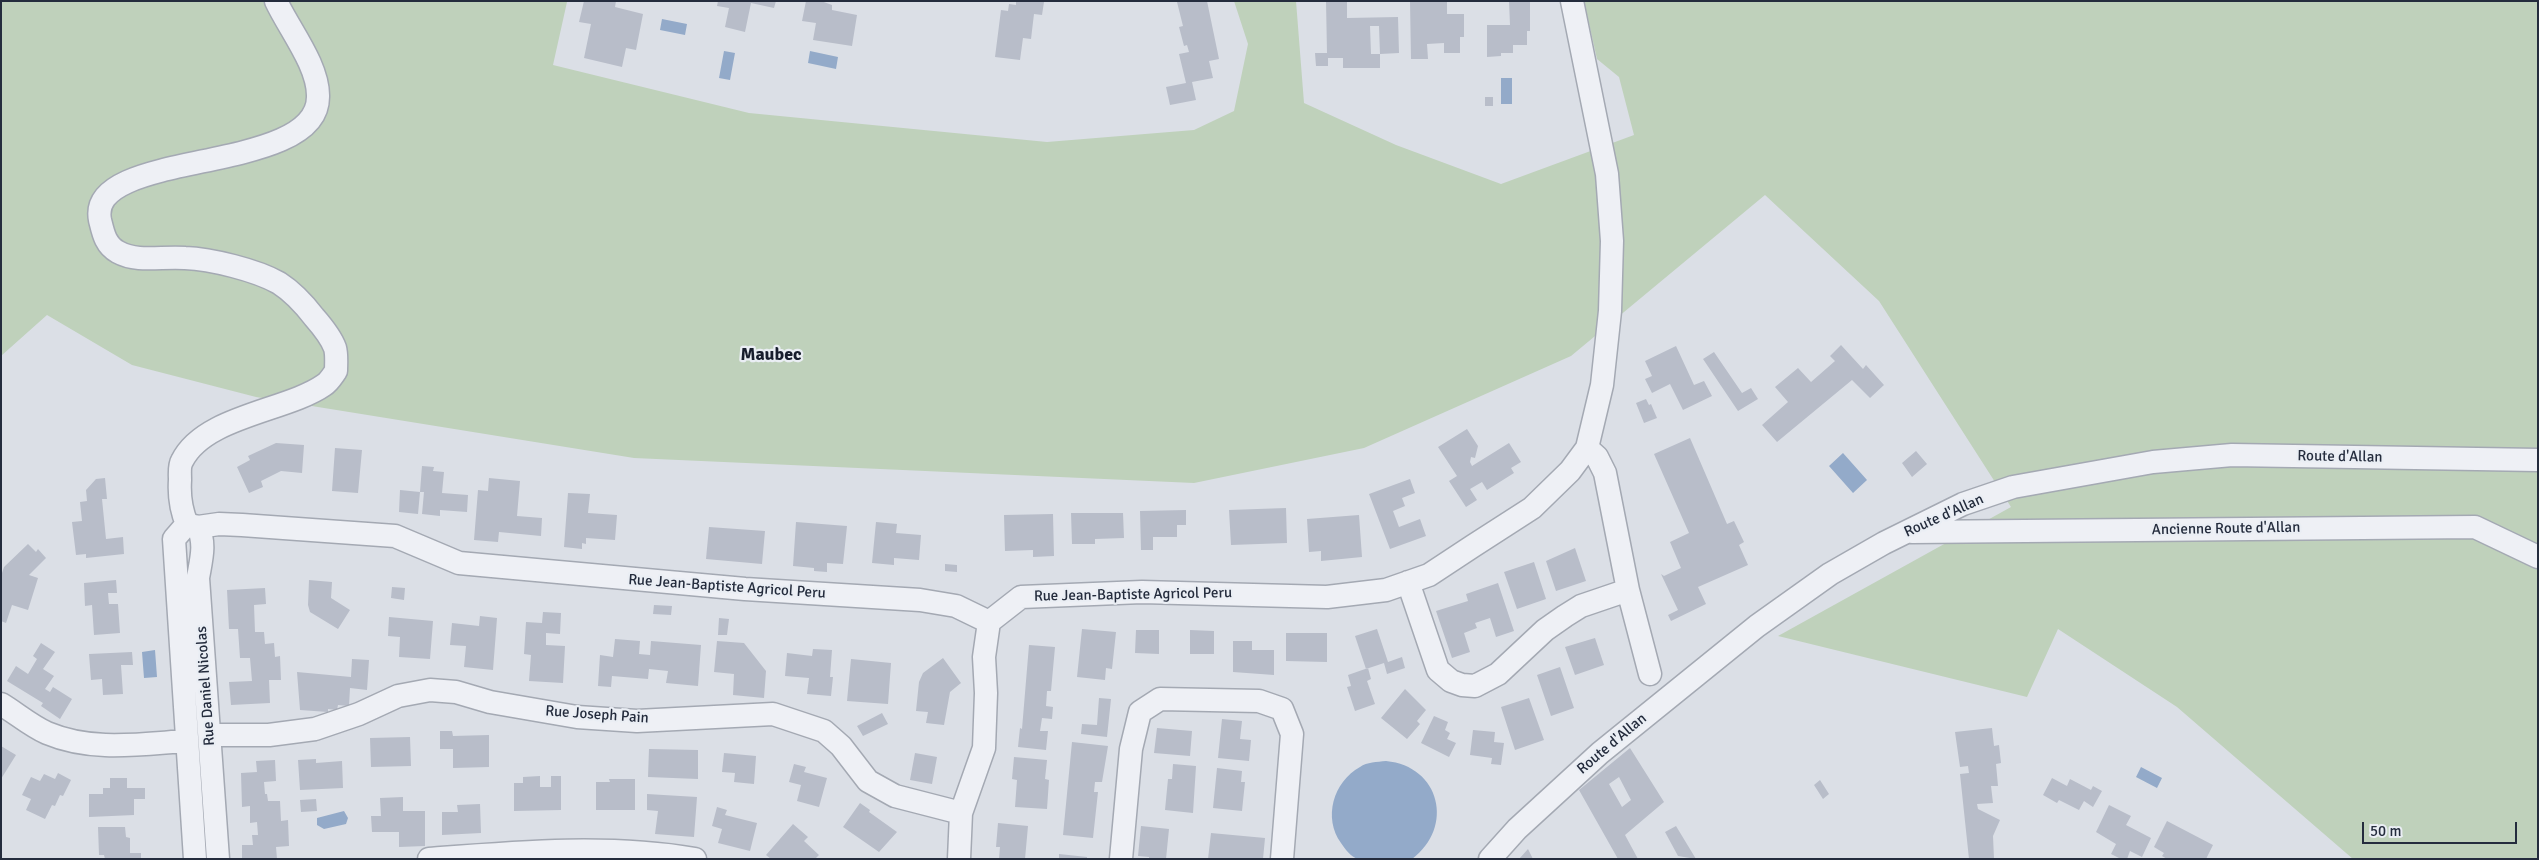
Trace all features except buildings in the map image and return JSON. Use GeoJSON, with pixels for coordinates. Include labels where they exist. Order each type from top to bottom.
{"type":"FeatureCollection","features":[{"type":"Feature","properties":{"kind":"street"},"geometry":{"type":"LineString","coordinates":[[195,859],[174,538],[192,525],[182,514],[179,488],[181,461],[196,442],[250,413],[300,399],[326,384],[336,371],[335,349],[321,325],[304,305],[278,283],[223,263],[184,258],[140,258],[117,251],[104,238],[99,214],[108,193],[135,178],[245,152],[296,134],[308,122],[315,112],[319,99],[317,83],[276,1]]}},
{"type":"Feature","properties":{"kind":"street","name":"Rue Jean-Baptiste Agricol Peru"},"geometry":{"type":"LineString","coordinates":[[192,525],[242,525],[395,536],[459,563],[735,588],[920,600],[956,606],[989,622],[1021,597],[1142,592],[1327,597],[1386,590],[1428,575],[1532,508],[1570,471],[1587,448],[1602,385],[1610,311],[1612,241],[1607,174],[1572,1]]}},
{"type":"Feature","properties":{"kind":"street"},"geometry":{"type":"LineString","coordinates":[[1587,448],[1597,457],[1605,473],[1628,590],[1650,674]]}},
{"type":"Feature","properties":{"kind":"street","name":"Route d'Allan"},"geometry":{"type":"LineString","coordinates":[[1490,859],[1517,829],[1600,753],[1757,626],[1830,574],[1906,532],[1963,504],[2013,487],[2153,462],[2232,455],[2538,460]]}},
{"type":"Feature","properties":{"kind":"street","name":"Rue Daniel Nicolas"},"geometry":{"type":"LineString","coordinates":[[192,525],[202,535],[203,549],[198,578],[218,859]]}},
{"type":"Feature","properties":{"kind":"street","name":"Ancienne Route d'Allan"},"geometry":{"type":"LineString","coordinates":[[1906,532],[2475,526],[2538,557]]}},
{"type":"Feature","properties":{"kind":"street"},"geometry":{"type":"LineString","coordinates":[[1408,582],[1438,670],[1451,681],[1462,685],[1475,686],[1498,674],[1545,630],[1581,606],[1628,590]]}},
{"type":"Feature","properties":{"kind":"street"},"geometry":{"type":"LineString","coordinates":[[959,859],[962,813],[984,748],[986,693],[984,657],[989,622]]}},
{"type":"Feature","properties":{"kind":"street","name":"Rue Joseph Pain"},"geometry":{"type":"LineString","coordinates":[[210,735],[269,735],[315,729],[359,714],[398,696],[430,690],[456,692],[531,710],[594,718],[637,721],[773,714],[824,731],[841,746],[868,780],[895,796],[962,813]]}},
{"type":"Feature","properties":{"kind":"street"},"geometry":{"type":"LineString","coordinates":[[1121,859],[1131,749],[1140,712],[1160,699],[1259,701],[1282,708],[1292,734],[1282,859]]}},
{"type":"Feature","properties":{"kind":"street"},"geometry":{"type":"LineString","coordinates":[[1,704],[45,732],[73,742],[108,747],[187,741]]}},
{"type":"Feature","properties":{"kind":"street"},"geometry":{"type":"LineString","coordinates":[[429,859],[533,850],[662,853],[695,859]]}},
{"type":"Feature","properties":{"kind":"green space"},"geometry":{"type":"Polygon","coordinates":[[[1,1],[565,1],[567,2],[553,65],[749,113],[1047,142],[1194,130],[1234,111],[1248,44],[1234,1],[1296,1],[1304,103],[1396,145],[1501,184],[1634,135],[1619,77],[1597,59],[1584,1],[2538,1],[2538,859],[2353,859],[2177,707],[2058,629],[2027,697],[1778,636],[2011,507],[1879,301],[1765,195],[1571,356],[1364,448],[1194,483],[634,458],[256,397],[132,365],[47,315],[1,356],[1,1]]]}},
{"type":"Feature","properties":{"kind":"water"},"geometry":{"type":"Polygon","coordinates":[[[662,19],[687,24],[685,35],[660,30],[662,19]]]}},
{"type":"Feature","properties":{"kind":"water"},"geometry":{"type":"Polygon","coordinates":[[[724,51],[735,53],[730,80],[719,78],[724,51]]]}},
{"type":"Feature","properties":{"kind":"water"},"geometry":{"type":"Polygon","coordinates":[[[810,51],[838,57],[836,69],[808,63],[810,51]]]}},
{"type":"Feature","properties":{"kind":"water"},"geometry":{"type":"Polygon","coordinates":[[[1501,78],[1512,78],[1512,104],[1501,104],[1501,78]]]}},
{"type":"Feature","properties":{"kind":"water"},"geometry":{"type":"Polygon","coordinates":[[[1843,453],[1867,480],[1853,493],[1829,466],[1843,453]]]}},
{"type":"Feature","properties":{"kind":"water"},"geometry":{"type":"Polygon","coordinates":[[[155,650],[157,677],[144,678],[142,652],[155,650]]]}},
{"type":"Feature","properties":{"kind":"water"},"geometry":{"type":"Polygon","coordinates":[[[1386,761],[1404,765],[1419,774],[1429,786],[1435,800],[1437,815],[1434,831],[1425,846],[1412,859],[1358,859],[1346,850],[1336,833],[1332,812],[1334,801],[1337,791],[1343,782],[1360,767],[1366,764],[1386,761]]]}},
{"type":"Feature","properties":{"kind":"water"},"geometry":{"type":"Polygon","coordinates":[[[2141,767],[2162,778],[2157,788],[2136,777],[2141,767]]]}},
{"type":"Feature","properties":{"kind":"water"},"geometry":{"type":"Polygon","coordinates":[[[344,811],[348,818],[346,824],[324,829],[317,825],[317,818],[344,811]]]}},
{"type":"Feature","properties":{"kind":"district","name":"Maubec"},"geometry":{"type":"Point","coordinates":[771,355]}}]}
